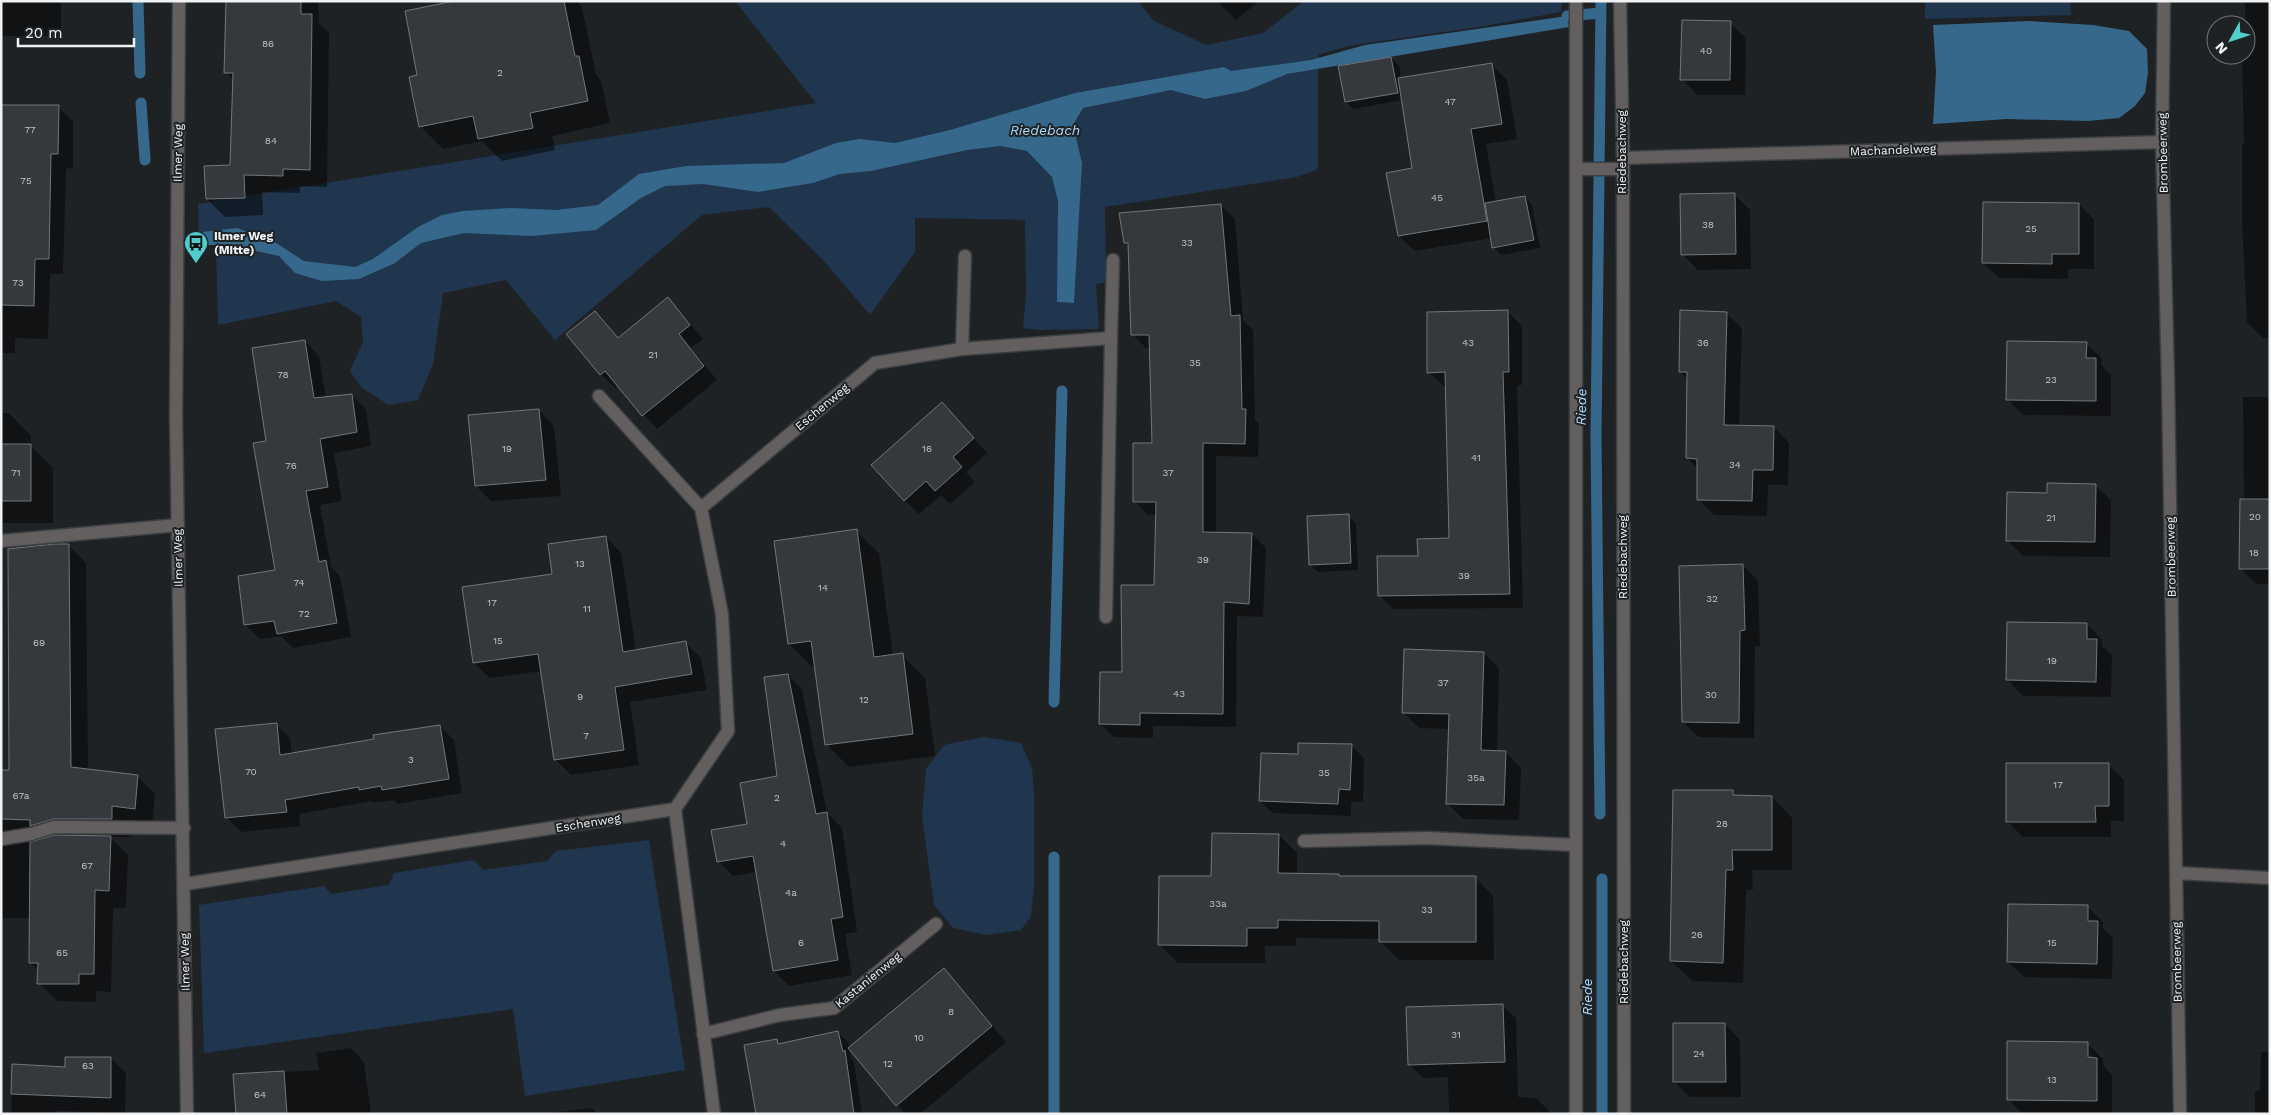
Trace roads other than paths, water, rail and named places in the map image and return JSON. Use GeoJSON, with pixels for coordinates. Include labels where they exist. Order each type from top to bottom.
{"type":"FeatureCollection","features":[{"type":"Feature","properties":{"kind":"street","name":"Ilmer Weg"},"geometry":{"type":"LineString","coordinates":[[179,1],[176,416],[185,884],[187,1114]]}},
{"type":"Feature","properties":{"kind":"street"},"geometry":{"type":"LineString","coordinates":[[1576,1],[1579,169],[1575,845],[1576,1114]]}},
{"type":"Feature","properties":{"kind":"street","name":"Riedebachweg"},"geometry":{"type":"LineString","coordinates":[[1620,1],[1624,1114]]}},
{"type":"Feature","properties":{"kind":"street","name":"Brombeerweg"},"geometry":{"type":"LineString","coordinates":[[2164,1],[2162,142],[2180,1114]]}},
{"type":"Feature","properties":{"kind":"street","name":"Machandelweg"},"geometry":{"type":"LineString","coordinates":[[1579,169],[1620,165],[2162,142]]}},
{"type":"Feature","properties":{"kind":"street"},"geometry":{"type":"LineString","coordinates":[[962,348],[965,256]]}},
{"type":"Feature","properties":{"kind":"street"},"geometry":{"type":"LineString","coordinates":[[1106,617],[1112,260]]}},
{"type":"Feature","properties":{"kind":"street","name":"Eschenweg"},"geometry":{"type":"LineString","coordinates":[[701,508],[875,364],[962,348],[1111,338]]}},
{"type":"Feature","properties":{"kind":"street"},"geometry":{"type":"LineString","coordinates":[[599,396],[701,508],[722,614],[728,731],[675,809],[714,1114]]}},
{"type":"Feature","properties":{"kind":"street"},"geometry":{"type":"LineString","coordinates":[[1,541],[178,525]]}},
{"type":"Feature","properties":{"kind":"street","name":"Eschenweg"},"geometry":{"type":"LineString","coordinates":[[185,884],[675,809]]}},
{"type":"Feature","properties":{"kind":"street"},"geometry":{"type":"LineString","coordinates":[[1,839],[31,834],[54,827],[184,828]]}},
{"type":"Feature","properties":{"kind":"street"},"geometry":{"type":"LineString","coordinates":[[1304,841],[1436,838],[1575,845]]}},
{"type":"Feature","properties":{"kind":"street"},"geometry":{"type":"LineString","coordinates":[[2177,873],[2270,878]]}},
{"type":"Feature","properties":{"kind":"street","name":"Kastanienweg"},"geometry":{"type":"LineString","coordinates":[[703,1034],[780,1014],[834,1008],[936,924]]}},
{"type":"Feature","properties":{"kind":"water","name":"Riedebach"},"geometry":{"type":"Polygon","coordinates":[[[1567,16],[1569,27],[1287,74],[1246,91],[1205,99],[1171,90],[1083,108],[1073,125],[1082,163],[1074,303],[1057,302],[1058,201],[1052,177],[1027,151],[1000,146],[967,150],[871,171],[840,174],[813,183],[758,192],[703,184],[665,186],[641,198],[596,230],[532,236],[464,233],[421,243],[395,263],[359,279],[322,281],[295,273],[279,256],[228,245],[200,245],[202,232],[237,228],[276,243],[304,261],[355,267],[373,259],[418,227],[442,215],[463,211],[511,208],[556,210],[598,205],[639,174],[686,166],[784,163],[836,143],[860,139],[895,143],[950,130],[1075,93],[1224,67],[1231,71],[1311,60],[1365,45],[1567,16]]]}},
{"type":"Feature","properties":{"kind":"water"},"geometry":{"type":"Polygon","coordinates":[[[2030,21],[2093,25],[2129,31],[2147,49],[2148,73],[2145,93],[2135,106],[2119,118],[2088,121],[2007,119],[1933,124],[1936,72],[1933,25],[2030,21]]]}},
{"type":"Feature","properties":{"kind":"waterway"},"geometry":{"type":"LineString","coordinates":[[138,1],[140,73]]}},
{"type":"Feature","properties":{"kind":"waterway","name":"Riede"},"geometry":{"type":"LineString","coordinates":[[1600,814],[1596,436],[1601,1]]}},
{"type":"Feature","properties":{"kind":"waterway"},"geometry":{"type":"LineString","coordinates":[[1567,16],[1601,13]]}},
{"type":"Feature","properties":{"kind":"waterway"},"geometry":{"type":"LineString","coordinates":[[141,103],[145,160]]}},
{"type":"Feature","properties":{"kind":"waterway"},"geometry":{"type":"LineString","coordinates":[[1054,702],[1062,391]]}},
{"type":"Feature","properties":{"kind":"waterway"},"geometry":{"type":"LineString","coordinates":[[1054,857],[1054,1114]]}},
{"type":"Feature","properties":{"kind":"waterway","name":"Riede"},"geometry":{"type":"LineString","coordinates":[[1602,879],[1602,1114]]}},
{"type":"Feature","properties":{"kind":"place","name":"Ilmer Weg (Mitte)"},"geometry":{"type":"Point","coordinates":[196,264]}}]}
